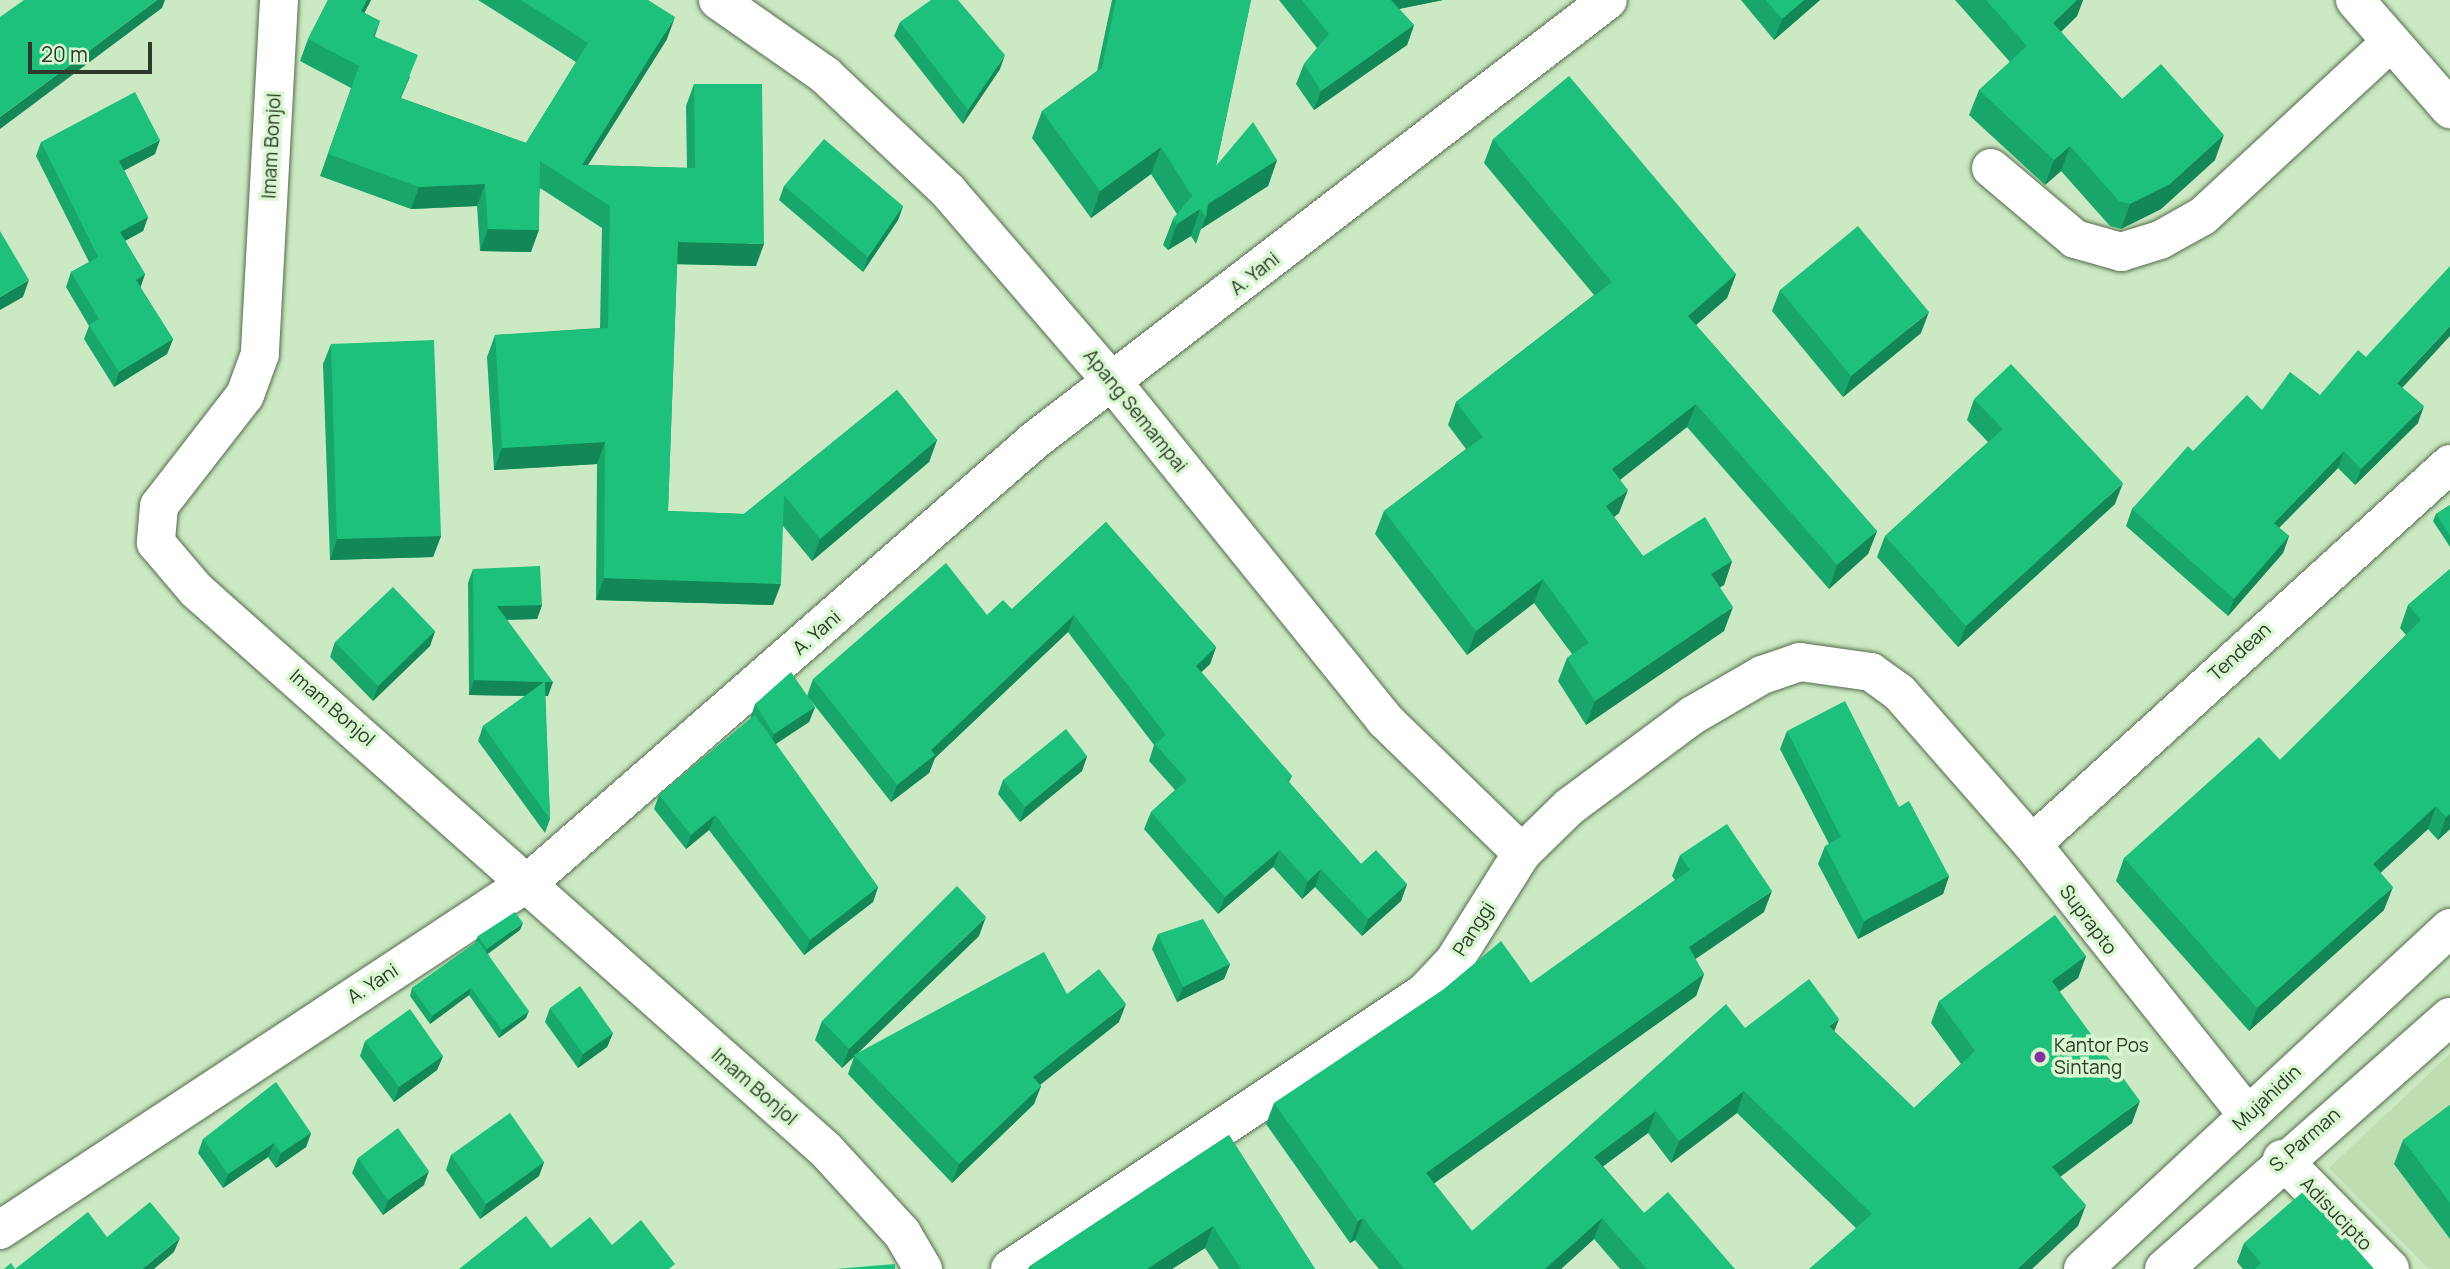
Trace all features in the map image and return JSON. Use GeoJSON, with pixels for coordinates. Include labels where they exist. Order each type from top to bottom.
{"type":"FeatureCollection","features":[{"type":"Feature","properties":{"kind":"street","name":"Imam Bonjol"},"geometry":{"type":"LineString","coordinates":[[279,0],[260,354],[245,395],[159,506],[156,543],[196,590],[530,881],[825,1149],[902,1233],[923,1269]]}},
{"type":"Feature","properties":{"kind":"street","name":"Apang Semampai"},"geometry":{"type":"LineString","coordinates":[[718,0],[825,75],[892,136],[1114,384],[1385,720],[1522,853]]}},
{"type":"Feature","properties":{"kind":"street","name":"A. Yani"},"geometry":{"type":"LineString","coordinates":[[0,1230],[530,881],[1035,440],[1114,384],[1608,0]]}},
{"type":"Feature","properties":{"kind":"street"},"geometry":{"type":"LineString","coordinates":[[2354,0],[2450,108]]}},
{"type":"Feature","properties":{"kind":"street"},"geometry":{"type":"LineString","coordinates":[[1991,168],[2075,239],[2122,252],[2203,216],[2391,42]]}},
{"type":"Feature","properties":{"kind":"street","name":"Tendean"},"geometry":{"type":"LineString","coordinates":[[2032,844],[2450,464]]}},
{"type":"Feature","properties":{"kind":"street","name":"Panggi"},"geometry":{"type":"LineString","coordinates":[[1010,1269],[1424,993],[1454,961],[1522,853],[1569,807],[1693,715],[1762,675],[1800,662],[1871,672],[1929,724]]}},
{"type":"Feature","properties":{"kind":"street","name":"Suprapto"},"geometry":{"type":"LineString","coordinates":[[1929,724],[2032,844],[2248,1116]]}},
{"type":"Feature","properties":{"kind":"street","name":"Mujahidin"},"geometry":{"type":"LineString","coordinates":[[2083,1269],[2450,928]]}},
{"type":"Feature","properties":{"kind":"street","name":"S. Parman"},"geometry":{"type":"LineString","coordinates":[[2164,1269],[2282,1159],[2450,1017]]}},
{"type":"Feature","properties":{"kind":"street","name":"Adisucipto"},"geometry":{"type":"LineString","coordinates":[[2282,1159],[2390,1269]]}},
{"type":"Feature","properties":{"kind":"shaded area"},"geometry":{"type":"Polygon","coordinates":[[[2450,1054],[2450,1269],[2429,1269],[2329,1168],[2450,1054]]]}},
{"type":"Feature","properties":{"kind":"building"},"geometry":{"type":"Polygon","coordinates":[[[24,0],[157,0],[0,117],[0,17],[24,0]]]}},
{"type":"Feature","properties":{"kind":"building"},"geometry":{"type":"Polygon","coordinates":[[[328,0],[367,0],[361,11],[380,21],[373,36],[418,55],[400,98],[526,143],[588,43],[521,0],[648,0],[675,17],[582,165],[695,168],[694,84],[762,84],[764,244],[678,242],[668,511],[744,514],[897,390],[937,440],[820,539],[784,495],[781,584],[604,578],[605,442],[502,448],[495,335],[608,328],[610,206],[540,161],[539,230],[488,229],[485,184],[419,187],[328,154],[359,66],[308,39],[328,0]]]}},
{"type":"Feature","properties":{"kind":"building"},"geometry":{"type":"Polygon","coordinates":[[[931,0],[958,0],[1005,55],[968,110],[900,22],[931,0]]]}},
{"type":"Feature","properties":{"kind":"building"},"geometry":{"type":"Polygon","coordinates":[[[1116,0],[1251,0],[1216,166],[1253,122],[1277,160],[1208,204],[1206,217],[1200,209],[1177,224],[1173,219],[1192,196],[1161,147],[1100,191],[1042,111],[1102,68],[1116,0]]]}},
{"type":"Feature","properties":{"kind":"building"},"geometry":{"type":"Polygon","coordinates":[[[1302,0],[1391,0],[1414,25],[1321,91],[1304,64],[1329,34],[1302,0]]]}},
{"type":"Feature","properties":{"kind":"building"},"geometry":{"type":"Polygon","coordinates":[[[1766,0],[1804,0],[1782,19],[1766,0]]]}},
{"type":"Feature","properties":{"kind":"building"},"geometry":{"type":"Polygon","coordinates":[[[1986,0],[2077,0],[2053,23],[2122,99],[2161,64],[2224,135],[2170,184],[2130,204],[2119,201],[2070,146],[2054,160],[1979,90],[2027,46],[1986,0]]]}},
{"type":"Feature","properties":{"kind":"building"},"geometry":{"type":"Polygon","coordinates":[[[1569,76],[1736,274],[1688,316],[1877,531],[1837,565],[1696,404],[1612,469],[1628,490],[1606,506],[1643,556],[1705,517],[1732,561],[1711,574],[1733,607],[1595,701],[1567,658],[1589,643],[1543,579],[1476,631],[1384,511],[1483,437],[1456,402],[1612,282],[1493,139],[1569,76]]]}},
{"type":"Feature","properties":{"kind":"building"},"geometry":{"type":"Polygon","coordinates":[[[135,92],[160,140],[119,161],[148,217],[120,232],[145,274],[136,280],[173,339],[119,372],[89,325],[99,319],[71,272],[98,257],[41,142],[135,92]]]}},
{"type":"Feature","properties":{"kind":"building"},"geometry":{"type":"Polygon","coordinates":[[[824,139],[903,206],[868,257],[784,186],[824,139]]]}},
{"type":"Feature","properties":{"kind":"building"},"geometry":{"type":"Polygon","coordinates":[[[1858,226],[1929,312],[1851,376],[1780,290],[1858,226]]]}},
{"type":"Feature","properties":{"kind":"building"},"geometry":{"type":"Polygon","coordinates":[[[0,231],[29,280],[0,297],[0,231]]]}},
{"type":"Feature","properties":{"kind":"building"},"geometry":{"type":"Polygon","coordinates":[[[2450,266],[2450,326],[2397,383],[2424,406],[2361,469],[2344,451],[2274,523],[2289,536],[2234,599],[2132,509],[2188,446],[2193,451],[2247,395],[2262,410],[2290,372],[2320,395],[2358,350],[2366,357],[2450,266]]]}},
{"type":"Feature","properties":{"kind":"building"},"geometry":{"type":"Polygon","coordinates":[[[434,340],[441,536],[337,539],[331,344],[434,340]]]}},
{"type":"Feature","properties":{"kind":"building"},"geometry":{"type":"Polygon","coordinates":[[[2011,364],[2123,483],[1966,626],[1885,536],[2003,429],[1974,399],[2011,364]]]}},
{"type":"Feature","properties":{"kind":"building"},"geometry":{"type":"Polygon","coordinates":[[[2450,505],[2450,536],[2436,514],[2450,505]]]}},
{"type":"Feature","properties":{"kind":"building"},"geometry":{"type":"Polygon","coordinates":[[[1106,522],[1216,647],[1196,666],[1292,776],[1287,780],[1361,864],[1376,850],[1407,884],[1368,919],[1321,869],[1308,881],[1280,850],[1225,897],[1151,812],[1187,780],[1155,744],[1166,735],[1074,615],[931,750],[935,755],[897,785],[813,679],[946,563],[987,615],[1003,600],[1012,609],[1106,522]]]}},
{"type":"Feature","properties":{"kind":"building"},"geometry":{"type":"Polygon","coordinates":[[[540,566],[542,605],[497,606],[553,682],[545,682],[550,819],[483,726],[544,682],[474,680],[473,569],[540,566]]]}},
{"type":"Feature","properties":{"kind":"building"},"geometry":{"type":"Polygon","coordinates":[[[2450,569],[2450,814],[2446,817],[2436,806],[2373,864],[2393,887],[2257,1008],[2124,858],[2259,737],[2280,760],[2421,620],[2408,605],[2450,569]]]}},
{"type":"Feature","properties":{"kind":"building"},"geometry":{"type":"Polygon","coordinates":[[[393,587],[435,631],[378,686],[335,642],[393,587]]]}},
{"type":"Feature","properties":{"kind":"building"},"geometry":{"type":"Polygon","coordinates":[[[791,672],[815,707],[774,734],[755,704],[791,672]]]}},
{"type":"Feature","properties":{"kind":"building"},"geometry":{"type":"Polygon","coordinates":[[[1845,701],[1899,807],[1909,801],[1949,876],[1864,921],[1825,846],[1841,837],[1787,731],[1845,701]]]}},
{"type":"Feature","properties":{"kind":"building"},"geometry":{"type":"Polygon","coordinates":[[[755,715],[878,887],[810,940],[715,815],[691,835],[659,795],[755,715]]]}},
{"type":"Feature","properties":{"kind":"building"},"geometry":{"type":"Polygon","coordinates":[[[1066,729],[1087,756],[1025,807],[1003,780],[1066,729]]]}},
{"type":"Feature","properties":{"kind":"building"},"geometry":{"type":"Polygon","coordinates":[[[1727,824],[1772,891],[1689,947],[1704,974],[1426,1173],[1472,1231],[1726,1004],[1745,1028],[1809,979],[1839,1019],[1829,1026],[1914,1108],[1975,1051],[1939,1001],[2055,915],[2086,956],[2052,981],[2140,1101],[2052,1167],[2086,1205],[2017,1269],[1809,1269],[1872,1214],[1744,1091],[1679,1141],[1656,1111],[1594,1157],[1644,1213],[1668,1192],[1735,1269],[1647,1269],[1602,1218],[1545,1269],[1404,1269],[1363,1218],[1358,1221],[1274,1103],[1444,989],[1501,941],[1531,983],[1690,870],[1680,855],[1727,824]]]}},
{"type":"Feature","properties":{"kind":"building"},"geometry":{"type":"Polygon","coordinates":[[[957,886],[986,917],[849,1049],[822,1021],[957,886]]]}},
{"type":"Feature","properties":{"kind":"building"},"geometry":{"type":"Polygon","coordinates":[[[515,912],[523,923],[487,949],[478,936],[515,912]]]}},
{"type":"Feature","properties":{"kind":"building"},"geometry":{"type":"Polygon","coordinates":[[[1203,919],[1230,964],[1183,987],[1158,934],[1203,919]]]}},
{"type":"Feature","properties":{"kind":"building"},"geometry":{"type":"Polygon","coordinates":[[[478,941],[529,1011],[502,1030],[471,988],[432,1016],[412,988],[478,941]]]}},
{"type":"Feature","properties":{"kind":"building"},"geometry":{"type":"Polygon","coordinates":[[[1044,952],[1067,994],[1099,969],[1126,1004],[1033,1077],[1041,1086],[959,1164],[854,1055],[1044,952]]]}},
{"type":"Feature","properties":{"kind":"building"},"geometry":{"type":"Polygon","coordinates":[[[580,986],[613,1033],[583,1054],[550,1008],[580,986]]]}},
{"type":"Feature","properties":{"kind":"building"},"geometry":{"type":"Polygon","coordinates":[[[410,1009],[443,1056],[399,1087],[365,1041],[410,1009]]]}},
{"type":"Feature","properties":{"kind":"building"},"geometry":{"type":"Polygon","coordinates":[[[276,1082],[311,1133],[281,1153],[274,1143],[228,1174],[203,1139],[276,1082]]]}},
{"type":"Feature","properties":{"kind":"building"},"geometry":{"type":"Polygon","coordinates":[[[2450,1105],[2450,1203],[2403,1140],[2450,1105]]]}},
{"type":"Feature","properties":{"kind":"building"},"geometry":{"type":"Polygon","coordinates":[[[510,1113],[544,1162],[486,1204],[451,1155],[510,1113]]]}},
{"type":"Feature","properties":{"kind":"building"},"geometry":{"type":"Polygon","coordinates":[[[398,1128],[429,1171],[388,1200],[358,1158],[398,1128]]]}},
{"type":"Feature","properties":{"kind":"building"},"geometry":{"type":"Polygon","coordinates":[[[1229,1135],[1315,1269],[1241,1269],[1213,1226],[1147,1269],[1032,1269],[1030,1266],[1229,1135]]]}},
{"type":"Feature","properties":{"kind":"building"},"geometry":{"type":"Polygon","coordinates":[[[2305,1190],[2374,1269],[2255,1269],[2261,1263],[2244,1243],[2305,1190]]]}},
{"type":"Feature","properties":{"kind":"building"},"geometry":{"type":"Polygon","coordinates":[[[150,1202],[180,1238],[142,1269],[15,1269],[88,1212],[107,1237],[150,1202]]]}},
{"type":"Feature","properties":{"kind":"building"},"geometry":{"type":"Polygon","coordinates":[[[526,1216],[551,1248],[590,1217],[612,1245],[641,1220],[675,1264],[669,1269],[459,1269],[526,1216]]]}},
{"type":"Feature","properties":{"kind":"building"},"geometry":{"type":"Polygon","coordinates":[[[11,1263],[15,1269],[4,1269],[11,1263]]]}},
{"type":"Feature","properties":{"kind":"building"},"geometry":{"type":"Polygon","coordinates":[[[895,1264],[895,1269],[835,1269],[895,1264]]]}},
{"type":"Feature","properties":{"kind":"place","name":"Kantor Pos Sintang"},"geometry":{"type":"Point","coordinates":[2040,1057]}}]}
